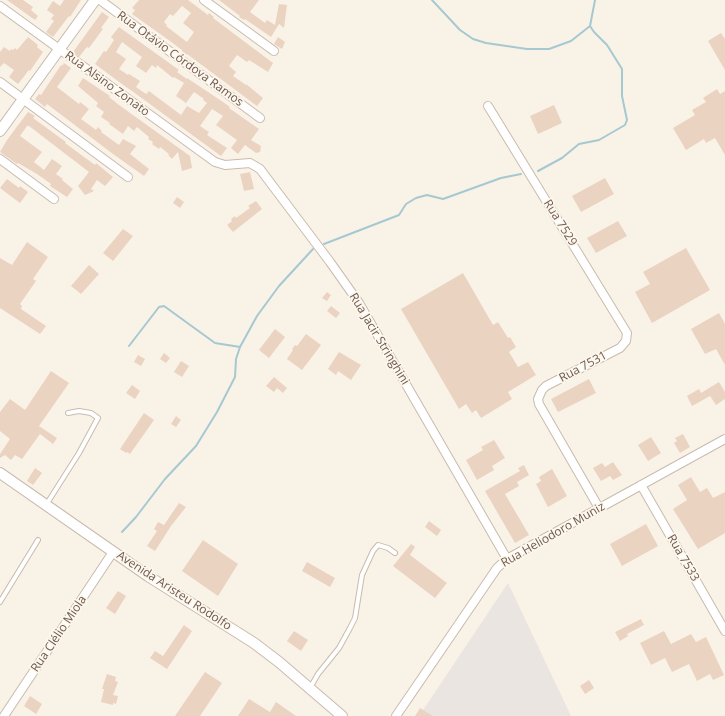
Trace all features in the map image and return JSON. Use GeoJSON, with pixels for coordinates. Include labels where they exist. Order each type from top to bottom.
{"type":"FeatureCollection","features":[{"type":"Feature","properties":{"kind":"street"},"geometry":{"type":"LineString","coordinates":[[0,131],[95,0]]}},
{"type":"Feature","properties":{"kind":"street","name":"Rua Otávio Córdova Ramos"},"geometry":{"type":"LineString","coordinates":[[100,0],[260,118]]}},
{"type":"Feature","properties":{"kind":"street"},"geometry":{"type":"LineString","coordinates":[[204,0],[274,51]]}},
{"type":"Feature","properties":{"kind":"street","name":"Rua Alsino Zonato"},"geometry":{"type":"LineString","coordinates":[[0,6],[215,162]]}},
{"type":"Feature","properties":{"kind":"street"},"geometry":{"type":"LineString","coordinates":[[0,82],[128,177]]}},
{"type":"Feature","properties":{"kind":"street","name":"Rua 7529"},"geometry":{"type":"LineString","coordinates":[[488,106],[625,329],[626,341]]}},
{"type":"Feature","properties":{"kind":"street"},"geometry":{"type":"LineString","coordinates":[[0,159],[54,200]]}},
{"type":"Feature","properties":{"kind":"street","name":"Rua Jacir Stringhini"},"geometry":{"type":"LineString","coordinates":[[215,162],[225,165],[250,163],[260,169],[330,262],[372,325],[507,559]]}},
{"type":"Feature","properties":{"kind":"street","name":"Rua 7531"},"geometry":{"type":"LineString","coordinates":[[599,508],[539,404],[539,394],[546,386],[620,348],[626,341]]}},
{"type":"Feature","properties":{"kind":"street","name":"Rua Heliodoro Muniz"},"geometry":{"type":"LineString","coordinates":[[396,716],[490,576],[507,559],[725,439]]}},
{"type":"Feature","properties":{"kind":"street","name":"Avenida Aristeu Rodolfo"},"geometry":{"type":"LineString","coordinates":[[0,473],[171,591],[254,643],[342,716]]}},
{"type":"Feature","properties":{"kind":"street","name":"Rua 7533"},"geometry":{"type":"LineString","coordinates":[[641,485],[725,631]]}},
{"type":"Feature","properties":{"kind":"street","name":"Rua Clélio Miola"},"geometry":{"type":"LineString","coordinates":[[4,716],[113,552]]}},
{"type":"Feature","properties":{"kind":"lane"},"geometry":{"type":"LineString","coordinates":[[46,505],[79,453],[98,418],[91,413],[68,413]]}},
{"type":"Feature","properties":{"kind":"lane"},"geometry":{"type":"LineString","coordinates":[[0,602],[38,540]]}},
{"type":"Feature","properties":{"kind":"lane"},"geometry":{"type":"LineString","coordinates":[[310,688],[318,674],[339,648],[355,618],[362,575],[373,552],[378,545],[388,548],[395,553]]}},
{"type":"Feature","properties":{"kind":"shaded area"},"geometry":{"type":"Polygon","coordinates":[[[508,583],[571,716],[419,716],[508,583]]]}},
{"type":"Feature","properties":{"kind":"building"},"geometry":{"type":"Polygon","coordinates":[[[7,0],[23,0],[33,7],[31,10],[38,16],[35,20],[7,0]]]}},
{"type":"Feature","properties":{"kind":"building"},"geometry":{"type":"Polygon","coordinates":[[[64,0],[81,0],[70,17],[69,16],[53,37],[46,32],[54,21],[51,19],[54,15],[47,10],[53,1],[60,6],[64,0]]]}},
{"type":"Feature","properties":{"kind":"building"},"geometry":{"type":"Polygon","coordinates":[[[139,0],[188,0],[208,15],[209,13],[214,17],[213,18],[273,63],[268,72],[249,60],[247,62],[237,55],[229,66],[236,72],[233,76],[246,84],[263,98],[257,106],[132,14],[135,10],[132,8],[139,0]],[[182,6],[173,16],[170,14],[164,22],[167,25],[166,26],[187,42],[194,32],[183,23],[191,13],[182,6]]]}},
{"type":"Feature","properties":{"kind":"building"},"geometry":{"type":"Polygon","coordinates":[[[219,0],[259,0],[250,12],[265,23],[267,20],[275,25],[279,4],[287,5],[284,28],[279,24],[271,37],[245,19],[244,20],[239,17],[240,16],[219,0]]]}},
{"type":"Feature","properties":{"kind":"building"},"geometry":{"type":"Polygon","coordinates":[[[102,12],[109,17],[101,28],[103,29],[89,48],[87,47],[79,57],[73,52],[102,12]]]}},
{"type":"Feature","properties":{"kind":"building"},"geometry":{"type":"Polygon","coordinates":[[[119,27],[179,70],[177,72],[223,102],[230,107],[229,108],[259,129],[251,140],[261,146],[260,152],[256,153],[245,145],[238,154],[231,148],[237,140],[216,125],[223,116],[212,109],[200,126],[209,132],[207,135],[227,148],[221,156],[95,64],[114,40],[111,37],[119,27]],[[122,42],[116,52],[126,59],[119,69],[140,81],[136,87],[146,94],[149,91],[181,115],[187,106],[199,113],[207,103],[203,100],[204,99],[194,92],[186,103],[176,96],[184,83],[174,77],[173,78],[157,65],[156,68],[152,65],[146,73],[136,66],[142,57],[122,42]]]}},
{"type":"Feature","properties":{"kind":"building"},"geometry":{"type":"Polygon","coordinates":[[[721,33],[725,39],[725,70],[708,41],[721,33]]]}},
{"type":"Feature","properties":{"kind":"building"},"geometry":{"type":"Polygon","coordinates":[[[28,37],[38,45],[37,47],[43,52],[30,71],[29,70],[18,84],[9,77],[14,70],[4,63],[0,67],[0,52],[4,47],[10,51],[11,49],[13,50],[15,48],[17,50],[28,37]]]}},
{"type":"Feature","properties":{"kind":"building"},"geometry":{"type":"Polygon","coordinates":[[[278,37],[285,42],[282,49],[274,44],[278,37]]]}},
{"type":"Feature","properties":{"kind":"building"},"geometry":{"type":"Polygon","coordinates":[[[64,63],[71,68],[57,87],[79,104],[80,102],[89,109],[81,119],[96,130],[98,127],[102,131],[101,132],[119,145],[123,139],[136,146],[130,154],[149,169],[144,176],[47,104],[45,107],[35,99],[39,94],[41,95],[61,65],[62,66],[64,63]]]}},
{"type":"Feature","properties":{"kind":"building"},"geometry":{"type":"Polygon","coordinates":[[[83,78],[110,96],[109,97],[119,105],[190,156],[192,168],[182,171],[178,152],[172,159],[168,155],[169,154],[160,147],[159,149],[152,144],[153,142],[148,139],[149,137],[137,127],[134,131],[128,126],[123,134],[109,124],[110,123],[101,117],[104,112],[96,106],[98,103],[78,86],[83,78]]]}},
{"type":"Feature","properties":{"kind":"building"},"geometry":{"type":"Polygon","coordinates":[[[717,89],[720,94],[725,91],[725,155],[715,138],[706,143],[704,139],[686,150],[673,128],[695,115],[692,110],[706,102],[703,98],[717,89]]]}},
{"type":"Feature","properties":{"kind":"building"},"geometry":{"type":"Polygon","coordinates":[[[554,105],[562,123],[538,134],[530,116],[554,105]]]}},
{"type":"Feature","properties":{"kind":"building"},"geometry":{"type":"Polygon","coordinates":[[[28,112],[35,116],[33,118],[66,142],[65,143],[95,165],[96,163],[113,177],[105,186],[97,180],[91,189],[94,191],[85,195],[78,186],[89,172],[29,126],[27,126],[20,136],[42,152],[34,162],[44,170],[52,159],[62,166],[56,174],[73,189],[67,197],[50,186],[51,184],[37,174],[18,163],[17,164],[0,152],[28,112]]]}},
{"type":"Feature","properties":{"kind":"building"},"geometry":{"type":"Polygon","coordinates":[[[250,172],[254,189],[244,191],[240,174],[250,172]]]}},
{"type":"Feature","properties":{"kind":"building"},"geometry":{"type":"Polygon","coordinates":[[[605,178],[614,194],[581,212],[572,196],[605,178]]]}},
{"type":"Feature","properties":{"kind":"building"},"geometry":{"type":"Polygon","coordinates":[[[7,179],[19,188],[20,186],[28,192],[20,203],[0,188],[7,179]]]}},
{"type":"Feature","properties":{"kind":"building"},"geometry":{"type":"Polygon","coordinates":[[[177,197],[184,202],[180,208],[173,203],[177,197]]]}},
{"type":"Feature","properties":{"kind":"building"},"geometry":{"type":"Polygon","coordinates":[[[256,201],[262,209],[233,232],[227,225],[232,221],[231,219],[235,216],[236,218],[250,208],[248,206],[256,201]]]}},
{"type":"Feature","properties":{"kind":"building"},"geometry":{"type":"Polygon","coordinates":[[[618,221],[627,236],[596,253],[587,238],[618,221]]]}},
{"type":"Feature","properties":{"kind":"building"},"geometry":{"type":"Polygon","coordinates":[[[123,229],[133,236],[113,261],[103,253],[123,229]]]}},
{"type":"Feature","properties":{"kind":"building"},"geometry":{"type":"Polygon","coordinates":[[[27,242],[48,257],[33,279],[36,281],[20,304],[22,306],[21,309],[46,326],[40,334],[0,308],[0,258],[12,265],[27,242]]]}},
{"type":"Feature","properties":{"kind":"building"},"geometry":{"type":"Polygon","coordinates":[[[686,248],[710,290],[652,323],[635,292],[650,284],[643,272],[686,248]]]}},
{"type":"Feature","properties":{"kind":"building"},"geometry":{"type":"Polygon","coordinates":[[[89,265],[99,274],[81,294],[71,286],[89,265]]]}},
{"type":"Feature","properties":{"kind":"building"},"geometry":{"type":"Polygon","coordinates":[[[463,273],[493,325],[498,322],[508,338],[510,337],[516,347],[509,352],[518,367],[528,362],[536,375],[508,392],[512,399],[481,418],[476,410],[472,413],[466,404],[459,409],[401,309],[463,273]]]}},
{"type":"Feature","properties":{"kind":"building"},"geometry":{"type":"Polygon","coordinates":[[[327,292],[331,295],[327,301],[322,298],[327,292]]]}},
{"type":"Feature","properties":{"kind":"building"},"geometry":{"type":"Polygon","coordinates":[[[331,306],[340,313],[336,318],[327,311],[331,306]]]}},
{"type":"Feature","properties":{"kind":"building"},"geometry":{"type":"Polygon","coordinates":[[[719,313],[725,324],[725,365],[716,349],[705,354],[691,329],[719,313]]]}},
{"type":"Feature","properties":{"kind":"building"},"geometry":{"type":"Polygon","coordinates":[[[275,329],[285,337],[269,358],[259,350],[275,329]]]}},
{"type":"Feature","properties":{"kind":"building"},"geometry":{"type":"Polygon","coordinates":[[[306,334],[321,345],[302,370],[287,359],[295,345],[297,346],[306,334]]]}},
{"type":"Feature","properties":{"kind":"building"},"geometry":{"type":"Polygon","coordinates":[[[339,352],[361,365],[351,380],[338,371],[336,375],[328,369],[339,352]]]}},
{"type":"Feature","properties":{"kind":"building"},"geometry":{"type":"Polygon","coordinates":[[[164,353],[170,358],[166,363],[160,359],[164,353]]]}},
{"type":"Feature","properties":{"kind":"building"},"geometry":{"type":"Polygon","coordinates":[[[138,355],[145,359],[141,366],[134,362],[138,355]]]}},
{"type":"Feature","properties":{"kind":"building"},"geometry":{"type":"Polygon","coordinates":[[[181,361],[189,366],[182,377],[174,372],[181,361]]]}},
{"type":"Feature","properties":{"kind":"building"},"geometry":{"type":"Polygon","coordinates":[[[51,371],[69,383],[39,426],[57,438],[53,444],[40,434],[22,459],[15,455],[11,460],[5,455],[0,458],[0,454],[10,439],[0,431],[0,412],[10,399],[25,410],[51,371]]]}},
{"type":"Feature","properties":{"kind":"building"},"geometry":{"type":"Polygon","coordinates":[[[274,377],[287,388],[283,393],[277,388],[274,392],[266,386],[274,377]]]}},
{"type":"Feature","properties":{"kind":"building"},"geometry":{"type":"Polygon","coordinates":[[[589,379],[596,393],[558,412],[551,399],[589,379]]]}},
{"type":"Feature","properties":{"kind":"building"},"geometry":{"type":"Polygon","coordinates":[[[719,382],[725,392],[725,399],[716,405],[710,396],[692,406],[687,396],[699,389],[701,393],[719,382]]]}},
{"type":"Feature","properties":{"kind":"building"},"geometry":{"type":"Polygon","coordinates":[[[132,385],[140,391],[135,399],[126,393],[132,385]]]}},
{"type":"Feature","properties":{"kind":"building"},"geometry":{"type":"Polygon","coordinates":[[[144,413],[154,420],[130,454],[127,452],[126,453],[120,449],[144,413]]]}},
{"type":"Feature","properties":{"kind":"building"},"geometry":{"type":"Polygon","coordinates":[[[176,416],[181,420],[176,427],[171,424],[176,416]]]}},
{"type":"Feature","properties":{"kind":"building"},"geometry":{"type":"Polygon","coordinates":[[[683,434],[690,447],[680,453],[674,443],[677,441],[675,438],[683,434]]]}},
{"type":"Feature","properties":{"kind":"building"},"geometry":{"type":"Polygon","coordinates":[[[651,437],[661,453],[648,461],[638,445],[651,437]]]}},
{"type":"Feature","properties":{"kind":"building"},"geometry":{"type":"Polygon","coordinates":[[[494,440],[505,458],[492,466],[494,470],[477,480],[466,460],[483,450],[481,447],[494,440]]]}},
{"type":"Feature","properties":{"kind":"building"},"geometry":{"type":"Polygon","coordinates":[[[613,462],[622,475],[613,480],[610,476],[601,481],[593,468],[602,463],[605,467],[613,462]]]}},
{"type":"Feature","properties":{"kind":"building"},"geometry":{"type":"Polygon","coordinates":[[[524,465],[529,475],[517,482],[519,486],[505,494],[529,535],[515,543],[485,491],[520,471],[518,468],[524,465]]]}},
{"type":"Feature","properties":{"kind":"building"},"geometry":{"type":"Polygon","coordinates":[[[35,468],[42,473],[33,485],[27,481],[35,468]]]}},
{"type":"Feature","properties":{"kind":"building"},"geometry":{"type":"Polygon","coordinates":[[[552,469],[567,496],[548,507],[536,484],[541,481],[539,477],[552,469]]]}},
{"type":"Feature","properties":{"kind":"building"},"geometry":{"type":"Polygon","coordinates":[[[691,477],[700,492],[707,488],[713,498],[725,492],[725,533],[698,549],[673,509],[687,500],[678,485],[691,477]]]}},
{"type":"Feature","properties":{"kind":"building"},"geometry":{"type":"Polygon","coordinates":[[[179,503],[186,507],[171,526],[155,551],[147,546],[157,531],[154,529],[158,522],[164,525],[179,503]]]}},
{"type":"Feature","properties":{"kind":"building"},"geometry":{"type":"Polygon","coordinates":[[[429,521],[441,530],[437,536],[425,527],[429,521]]]}},
{"type":"Feature","properties":{"kind":"building"},"geometry":{"type":"Polygon","coordinates":[[[646,524],[658,546],[622,566],[610,544],[646,524]]]}},
{"type":"Feature","properties":{"kind":"building"},"geometry":{"type":"Polygon","coordinates":[[[203,540],[238,564],[218,596],[182,571],[203,540]]]}},
{"type":"Feature","properties":{"kind":"building"},"geometry":{"type":"Polygon","coordinates":[[[411,544],[415,547],[410,555],[447,583],[435,598],[393,566],[411,544]]]}},
{"type":"Feature","properties":{"kind":"building"},"geometry":{"type":"Polygon","coordinates":[[[307,562],[335,578],[330,587],[302,571],[307,562]]]}},
{"type":"Feature","properties":{"kind":"building"},"geometry":{"type":"Polygon","coordinates":[[[118,591],[126,596],[115,614],[106,608],[118,591]]]}},
{"type":"Feature","properties":{"kind":"building"},"geometry":{"type":"Polygon","coordinates":[[[641,619],[644,625],[627,634],[628,636],[620,641],[615,632],[641,619]]]}},
{"type":"Feature","properties":{"kind":"building"},"geometry":{"type":"Polygon","coordinates":[[[184,625],[192,631],[167,669],[150,658],[155,651],[163,656],[184,625]]]}},
{"type":"Feature","properties":{"kind":"building"},"geometry":{"type":"Polygon","coordinates":[[[294,631],[308,640],[301,651],[287,641],[294,631]]]}},
{"type":"Feature","properties":{"kind":"building"},"geometry":{"type":"Polygon","coordinates":[[[664,631],[671,644],[691,634],[696,642],[706,637],[724,675],[713,680],[710,674],[697,681],[689,664],[672,672],[665,658],[651,665],[640,643],[664,631]]]}},
{"type":"Feature","properties":{"kind":"building"},"geometry":{"type":"Polygon","coordinates":[[[205,672],[222,683],[200,716],[175,716],[205,672]]]}},
{"type":"Feature","properties":{"kind":"building"},"geometry":{"type":"Polygon","coordinates":[[[107,674],[116,677],[115,681],[118,682],[113,695],[118,696],[116,704],[113,703],[113,705],[101,702],[104,689],[102,689],[107,674]]]}},
{"type":"Feature","properties":{"kind":"building"},"geometry":{"type":"Polygon","coordinates":[[[589,680],[594,688],[585,694],[580,686],[589,680]]]}},
{"type":"Feature","properties":{"kind":"building"},"geometry":{"type":"Polygon","coordinates":[[[30,696],[42,704],[36,714],[24,706],[30,696]]]}},
{"type":"Feature","properties":{"kind":"building"},"geometry":{"type":"Polygon","coordinates":[[[249,699],[270,712],[276,702],[296,716],[238,716],[249,699]]]}},
{"type":"Feature","properties":{"kind":"building"},"geometry":{"type":"Polygon","coordinates":[[[420,708],[433,716],[415,716],[420,708]]]}},
{"type":"Feature","properties":{"kind":"waterway"},"geometry":{"type":"LineString","coordinates":[[432,0],[460,30],[473,39],[486,43],[527,49],[549,49],[571,41],[590,26],[595,0]]}},
{"type":"Feature","properties":{"kind":"waterway"},"geometry":{"type":"LineString","coordinates":[[538,171],[562,158],[579,144],[599,140],[625,125],[627,120],[622,96],[622,69],[607,45],[590,26]]}},
{"type":"Feature","properties":{"kind":"waterway"},"geometry":{"type":"LineString","coordinates":[[324,244],[399,215],[406,204],[416,198],[427,195],[443,199],[501,178],[521,174]]}},
{"type":"Feature","properties":{"kind":"waterway"},"geometry":{"type":"LineString","coordinates":[[122,532],[136,517],[165,479],[196,446],[217,412],[235,377],[236,359],[240,347],[257,316],[279,286],[313,249]]}},
{"type":"Feature","properties":{"kind":"waterway"},"geometry":{"type":"LineString","coordinates":[[129,346],[159,307],[164,306],[215,343],[240,347]]}}]}
